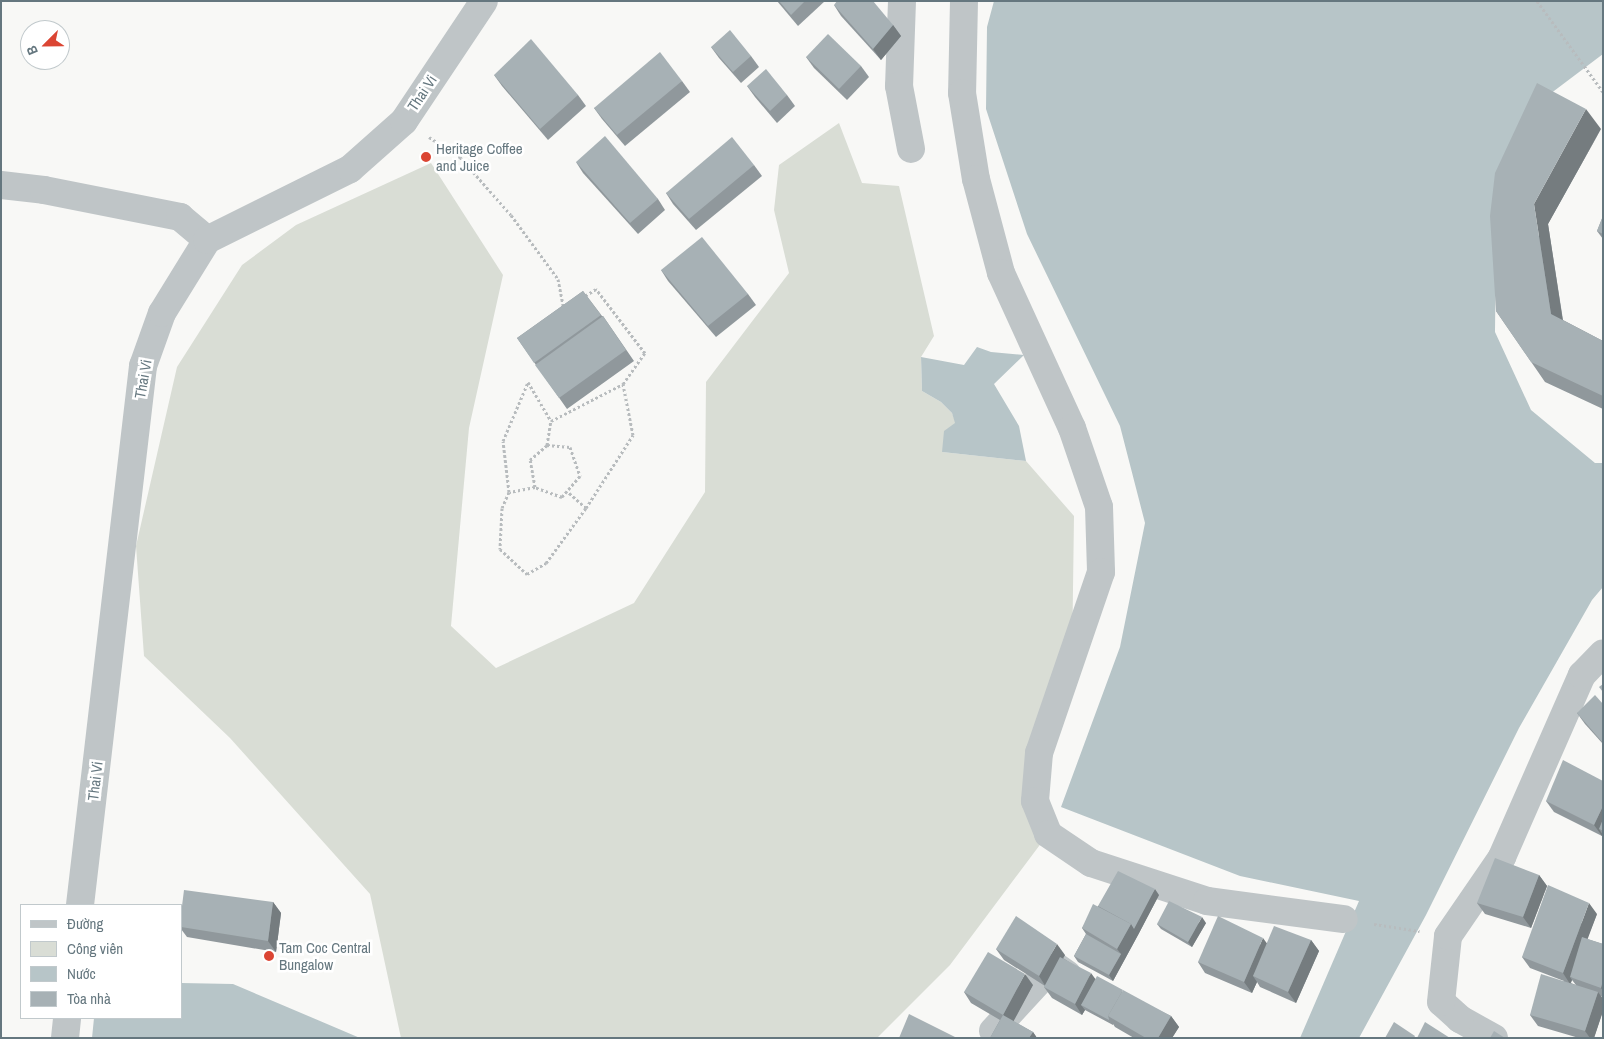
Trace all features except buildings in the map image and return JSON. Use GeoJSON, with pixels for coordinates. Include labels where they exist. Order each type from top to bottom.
{"type":"FeatureCollection","features":[{"type":"Feature","properties":{"kind":"street","name":"Thai Vi"},"geometry":{"type":"LineString","coordinates":[[80,904],[143,366],[162,313],[207,240],[350,169],[404,121],[484,1]]}},
{"type":"Feature","properties":{"kind":"street"},"geometry":{"type":"LineString","coordinates":[[902,1],[899,86],[911,149]]}},
{"type":"Feature","properties":{"kind":"street"},"geometry":{"type":"LineString","coordinates":[[964,1],[962,92],[976,179],[1001,272],[1072,428],[1099,507],[1101,572],[1039,753],[1035,801],[1048,834],[1091,862],[1207,900],[1344,919]]}},
{"type":"Feature","properties":{"kind":"street"},"geometry":{"type":"LineString","coordinates":[[1,185],[44,190],[180,217],[207,240]]}},
{"type":"Feature","properties":{"kind":"street"},"geometry":{"type":"LineString","coordinates":[[1494,1038],[1460,1019],[1441,1002],[1448,936],[1502,857],[1582,675],[1603,653]]}},
{"type":"Feature","properties":{"kind":"street"},"geometry":{"type":"LineString","coordinates":[[993,1032],[1054,965],[1087,987]]}},
{"type":"Feature","properties":{"kind":"street"},"geometry":{"type":"LineString","coordinates":[[65,1038],[67,1019]]}},
{"type":"Feature","properties":{"kind":"path"},"geometry":{"type":"LineString","coordinates":[[1537,1],[1603,92]]}},
{"type":"Feature","properties":{"kind":"path"},"geometry":{"type":"LineString","coordinates":[[404,121],[460,157],[511,214],[549,265],[558,279],[564,310],[572,304]]}},
{"type":"Feature","properties":{"kind":"path"},"geometry":{"type":"LineString","coordinates":[[551,421],[623,384],[645,353],[596,289],[580,299]]}},
{"type":"Feature","properties":{"kind":"path"},"geometry":{"type":"LineString","coordinates":[[536,487],[530,460],[546,445],[551,421],[528,382],[503,441],[510,492],[502,508],[500,549],[527,574],[546,563],[586,508],[633,435],[623,384]]}},
{"type":"Feature","properties":{"kind":"path"},"geometry":{"type":"LineString","coordinates":[[510,492],[536,487],[562,497],[580,476],[570,447],[546,445]]}},
{"type":"Feature","properties":{"kind":"path"},"geometry":{"type":"LineString","coordinates":[[566,491],[586,508]]}},
{"type":"Feature","properties":{"kind":"path"},"geometry":{"type":"LineString","coordinates":[[1344,919],[1448,936]]}},
{"type":"Feature","properties":{"kind":"green space"},"geometry":{"type":"Polygon","coordinates":[[[839,123],[862,183],[899,186],[934,336],[921,357],[922,391],[941,402],[952,413],[956,423],[942,452],[1026,461],[1074,516],[1072,662],[1039,753],[1048,834],[950,965],[877,1038],[401,1038],[370,894],[230,738],[144,656],[136,546],[177,367],[242,265],[296,225],[431,163],[503,275],[469,428],[451,626],[496,668],[634,603],[705,492],[706,382],[789,273],[774,210],[779,165],[839,123]]]}},
{"type":"Feature","properties":{"kind":"water"},"geometry":{"type":"Polygon","coordinates":[[[994,1],[1603,1],[1603,54],[1546,97],[1496,239],[1495,332],[1531,410],[1595,463],[1603,463],[1603,587],[1592,600],[1519,728],[1426,915],[1359,1038],[1300,1038],[1359,901],[1240,876],[1061,807],[1120,647],[1145,523],[1120,426],[1027,234],[986,109],[987,27],[994,1]]]}},
{"type":"Feature","properties":{"kind":"water"},"geometry":{"type":"Polygon","coordinates":[[[977,347],[991,352],[1024,355],[994,384],[1019,426],[1026,461],[942,452],[944,431],[955,423],[952,413],[941,402],[922,391],[921,357],[964,365],[977,347]]]}},
{"type":"Feature","properties":{"kind":"water"},"geometry":{"type":"Polygon","coordinates":[[[182,983],[233,984],[360,1038],[92,1038],[94,1019],[182,1019],[182,983]]]}},
{"type":"Feature","properties":{"kind":"place","name":"Heritage Coffee and Juice"},"geometry":{"type":"Point","coordinates":[426,157]}},
{"type":"Feature","properties":{"kind":"place","name":"Tam Coc Central Bungalow"},"geometry":{"type":"Point","coordinates":[269,956]}}]}
